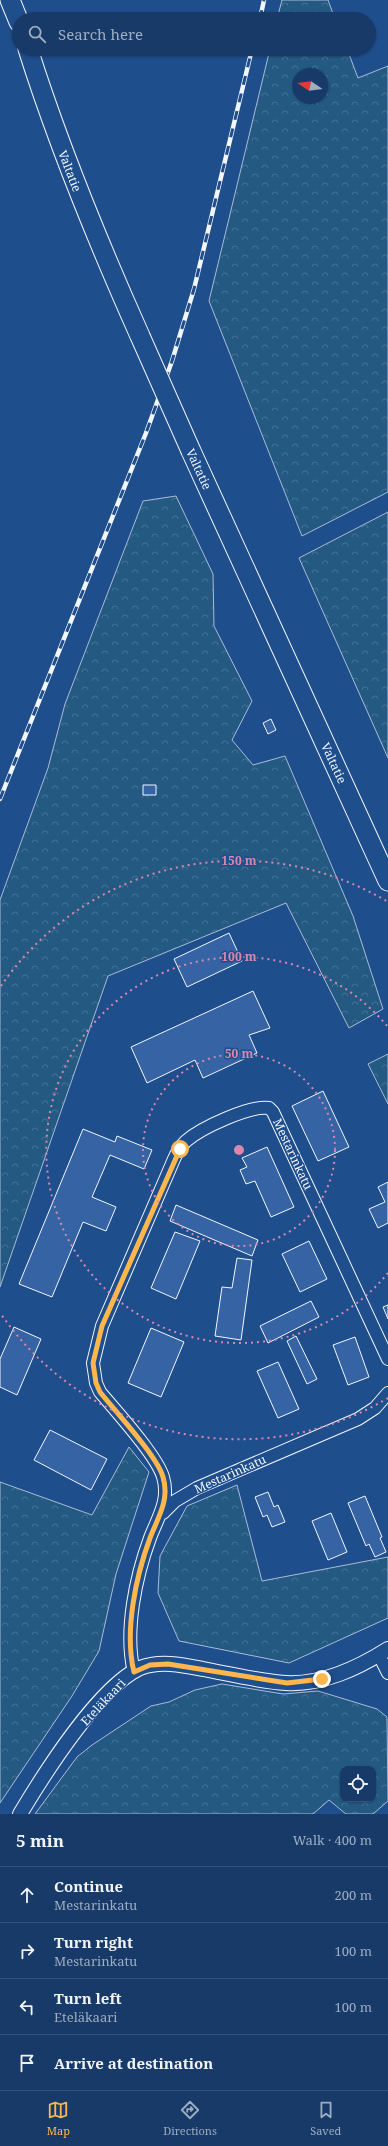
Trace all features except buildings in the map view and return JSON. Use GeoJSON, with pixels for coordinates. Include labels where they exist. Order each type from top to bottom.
{"type":"FeatureCollection","features":[{"type":"Feature","properties":{"kind":"highway"},"geometry":{"type":"LineString","coordinates":[[10,0],[15,12]]}},
{"type":"Feature","properties":{"kind":"highway"},"geometry":{"type":"LineString","coordinates":[[15,0],[17,12]]}},
{"type":"Feature","properties":{"kind":"highway","name":"Valtatie"},"geometry":{"type":"LineString","coordinates":[[30,56],[56,133],[83,206],[191,452],[388,881]]}},
{"type":"Feature","properties":{"kind":"street","name":"Mestarinkatu"},"geometry":{"type":"LineString","coordinates":[[160,1518],[165,1500],[165,1487],[159,1467],[100,1392],[96,1383],[93,1363],[102,1326],[170,1166],[180,1149],[194,1135],[208,1126],[256,1108],[269,1108],[273,1112],[388,1359]]}},
{"type":"Feature","properties":{"kind":"street","name":"Mestarinkatu"},"geometry":{"type":"LineString","coordinates":[[134,1672],[130,1650],[132,1613],[150,1538],[160,1518],[168,1507],[187,1493],[358,1419],[378,1405],[388,1393]]}},
{"type":"Feature","properties":{"kind":"street","name":"Eteläkaari"},"geometry":{"type":"LineString","coordinates":[[20,1814],[36,1787],[75,1732],[112,1689],[134,1672],[150,1665],[168,1664],[280,1682],[304,1682],[340,1674],[359,1666],[383,1652]]}},
{"type":"Feature","properties":{"kind":"street"},"geometry":{"type":"LineString","coordinates":[[383,1652],[388,1673]]}},
{"type":"Feature","properties":{"kind":"green space"},"geometry":{"type":"Polygon","coordinates":[[[282,0],[328,0],[332,12],[279,12],[282,0]]]}},
{"type":"Feature","properties":{"kind":"green space"},"geometry":{"type":"Polygon","coordinates":[[[268,56],[350,56],[358,78],[388,66],[388,492],[302,536],[209,301],[268,56]]]}},
{"type":"Feature","properties":{"kind":"green space"},"geometry":{"type":"Polygon","coordinates":[[[176,496],[213,574],[214,626],[252,701],[232,740],[253,765],[285,756],[353,916],[383,1009],[349,1028],[286,903],[108,976],[0,1287],[0,900],[48,768],[65,704],[143,501],[176,496]]]}},
{"type":"Feature","properties":{"kind":"green space"},"geometry":{"type":"Polygon","coordinates":[[[388,512],[388,758],[299,558],[388,512]]]}},
{"type":"Feature","properties":{"kind":"green space"},"geometry":{"type":"Polygon","coordinates":[[[388,1054],[388,1104],[368,1064],[388,1054]]]}},
{"type":"Feature","properties":{"kind":"green space"},"geometry":{"type":"Polygon","coordinates":[[[129,1447],[149,1472],[116,1574],[99,1651],[72,1696],[0,1803],[0,1482],[92,1515],[129,1447]]]}},
{"type":"Feature","properties":{"kind":"green space"},"geometry":{"type":"Polygon","coordinates":[[[237,1485],[262,1581],[388,1557],[388,1618],[289,1663],[179,1641],[158,1593],[160,1556],[187,1506],[237,1485]]]}},
{"type":"Feature","properties":{"kind":"green space"},"geometry":{"type":"Polygon","coordinates":[[[222,1684],[283,1694],[318,1691],[377,1709],[387,1717],[388,1801],[373,1814],[346,1814],[329,1800],[313,1814],[35,1814],[77,1757],[92,1745],[151,1706],[169,1702],[195,1690],[222,1684]]]}},
{"type":"Feature","properties":{"kind":"railway"},"geometry":{"type":"LineString","coordinates":[[261,12],[264,0]]}},
{"type":"Feature","properties":{"kind":"railway"},"geometry":{"type":"LineString","coordinates":[[0,799],[146,433],[172,361],[194,289],[250,56]]}},
{"type":"Feature","properties":{"kind":"route"},"geometry":{"type":"LineString","coordinates":[[180,1149],[174,1159],[102,1326],[95,1349],[93,1363],[93,1373],[100,1392],[159,1467],[163,1476],[165,1487],[165,1500],[160,1518],[150,1538],[136,1591],[132,1613],[130,1650],[134,1672],[150,1665],[168,1664],[287,1683],[322,1679]]}}]}
